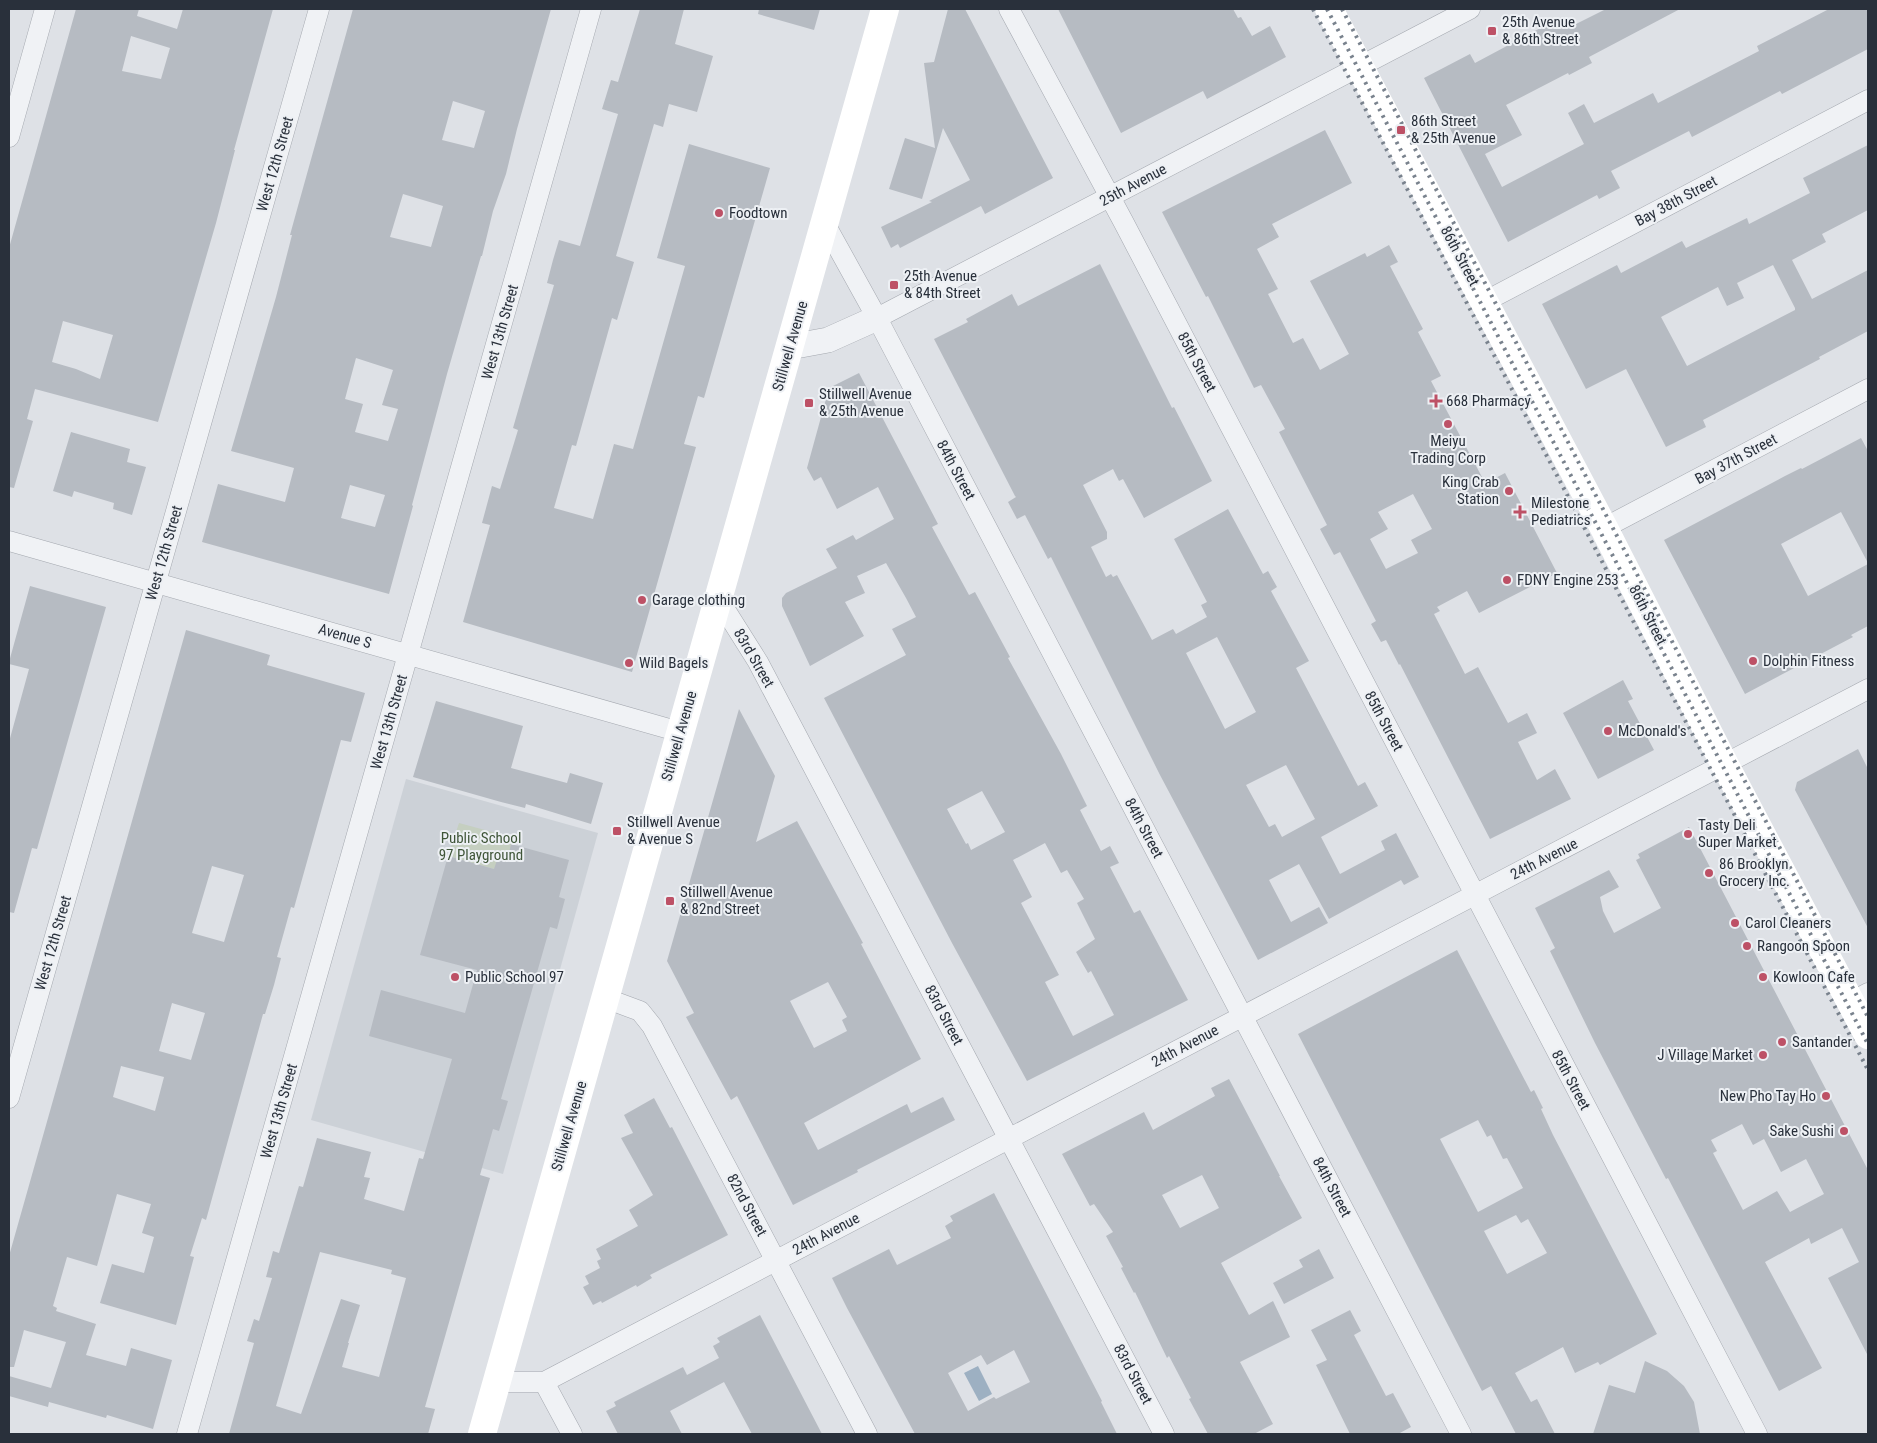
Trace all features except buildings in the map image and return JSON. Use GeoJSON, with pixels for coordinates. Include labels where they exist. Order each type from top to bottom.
{"type":"FeatureCollection","features":[{"type":"Feature","properties":{"kind":"main road","name":"Stillwell Avenue"},"geometry":{"type":"LineString","coordinates":[[482,1434],[885,9]]}},
{"type":"Feature","properties":{"kind":"main road","name":"86th Street"},"geometry":{"type":"LineString","coordinates":[[1330,9],[1604,528],[1725,764],[1860,997],[1868,1035]]}},
{"type":"Feature","properties":{"kind":"street"},"geometry":{"type":"LineString","coordinates":[[9,137],[45,9]]}},
{"type":"Feature","properties":{"kind":"street","name":"West 12th Street"},"geometry":{"type":"LineString","coordinates":[[9,1098],[319,9]]}},
{"type":"Feature","properties":{"kind":"street","name":"West 13th Street"},"geometry":{"type":"LineString","coordinates":[[187,1434],[591,9]]}},
{"type":"Feature","properties":{"kind":"street","name":"85th Street"},"geometry":{"type":"LineString","coordinates":[[1009,9],[1110,197],[1757,1434]]}},
{"type":"Feature","properties":{"kind":"street","name":"25th Avenue"},"geometry":{"type":"LineString","coordinates":[[790,346],[828,340],[877,318],[1470,9]]}},
{"type":"Feature","properties":{"kind":"street","name":"Bay 38th Street"},"geometry":{"type":"LineString","coordinates":[[1484,302],[1868,100]]}},
{"type":"Feature","properties":{"kind":"street","name":"84th Street"},"geometry":{"type":"LineString","coordinates":[[825,224],[877,318],[1461,1434]]}},
{"type":"Feature","properties":{"kind":"street","name":"Bay 37th Street"},"geometry":{"type":"LineString","coordinates":[[1604,528],[1868,389]]}},
{"type":"Feature","properties":{"kind":"street","name":"Avenue S"},"geometry":{"type":"LineString","coordinates":[[9,541],[680,732]]}},
{"type":"Feature","properties":{"kind":"street","name":"83rd Street"},"geometry":{"type":"LineString","coordinates":[[718,600],[758,662],[1164,1434]]}},
{"type":"Feature","properties":{"kind":"street","name":"24th Avenue"},"geometry":{"type":"LineString","coordinates":[[497,1382],[544,1382],[1868,689]]}},
{"type":"Feature","properties":{"kind":"street","name":"82nd Street"},"geometry":{"type":"LineString","coordinates":[[606,998],[640,1011],[652,1026],[867,1434]]}},
{"type":"Feature","properties":{"kind":"street"},"geometry":{"type":"LineString","coordinates":[[544,1382],[572,1434]]}},
{"type":"Feature","properties":{"kind":"shaded area","name":"Public School 97"},"geometry":{"type":"Polygon","coordinates":[[[406,779],[598,833],[503,1174],[311,1120],[406,779]]]}},
{"type":"Feature","properties":{"kind":"green space","name":"Public School 97 Playground"},"geometry":{"type":"Polygon","coordinates":[[[459,823],[515,838],[508,857],[494,869],[448,856],[459,823]]]}},
{"type":"Feature","properties":{"kind":"water"},"geometry":{"type":"Polygon","coordinates":[[[978,1366],[992,1394],[979,1401],[964,1373],[978,1366]]]}},
{"type":"Feature","properties":{"kind":"railway"},"geometry":{"type":"LineString","coordinates":[[1313,9],[1868,1070]]}},
{"type":"Feature","properties":{"kind":"railway"},"geometry":{"type":"LineString","coordinates":[[1327,9],[1868,1044]]}},
{"type":"Feature","properties":{"kind":"railway"},"geometry":{"type":"LineString","coordinates":[[1342,9],[1868,1017]]}},
{"type":"Feature","properties":{"kind":"place","name":"25th Avenue & 86th Street"},"geometry":{"type":"Point","coordinates":[1492,31]}},
{"type":"Feature","properties":{"kind":"place","name":"86th Street & 25th Avenue"},"geometry":{"type":"Point","coordinates":[1401,130]}},
{"type":"Feature","properties":{"kind":"place","name":"Foodtown"},"geometry":{"type":"Point","coordinates":[719,213]}},
{"type":"Feature","properties":{"kind":"place","name":"25th Avenue & 84th Street"},"geometry":{"type":"Point","coordinates":[894,285]}},
{"type":"Feature","properties":{"kind":"place","name":"668 Pharmacy"},"geometry":{"type":"Point","coordinates":[1436,401]}},
{"type":"Feature","properties":{"kind":"place","name":"Stillwell Avenue & 25th Avenue"},"geometry":{"type":"Point","coordinates":[809,403]}},
{"type":"Feature","properties":{"kind":"place","name":"Meiyu Trading Corp"},"geometry":{"type":"Point","coordinates":[1448,424]}},
{"type":"Feature","properties":{"kind":"place","name":"King Crab Station"},"geometry":{"type":"Point","coordinates":[1509,491]}},
{"type":"Feature","properties":{"kind":"place","name":"Milestone Pediatrics"},"geometry":{"type":"Point","coordinates":[1520,512]}},
{"type":"Feature","properties":{"kind":"place","name":"FDNY Engine 253"},"geometry":{"type":"Point","coordinates":[1507,580]}},
{"type":"Feature","properties":{"kind":"place","name":"Garage clothing"},"geometry":{"type":"Point","coordinates":[642,600]}},
{"type":"Feature","properties":{"kind":"place","name":"Dolphin Fitness"},"geometry":{"type":"Point","coordinates":[1753,661]}},
{"type":"Feature","properties":{"kind":"place","name":"Wild Bagels"},"geometry":{"type":"Point","coordinates":[629,663]}},
{"type":"Feature","properties":{"kind":"place","name":"McDonald's"},"geometry":{"type":"Point","coordinates":[1608,731]}},
{"type":"Feature","properties":{"kind":"place","name":"Stillwell Avenue & Avenue S"},"geometry":{"type":"Point","coordinates":[617,831]}},
{"type":"Feature","properties":{"kind":"place","name":"Tasty Deli Super Market"},"geometry":{"type":"Point","coordinates":[1688,834]}},
{"type":"Feature","properties":{"kind":"place","name":"86 Brooklyn Grocery Inc."},"geometry":{"type":"Point","coordinates":[1709,873]}},
{"type":"Feature","properties":{"kind":"place","name":"Stillwell Avenue & 82nd Street"},"geometry":{"type":"Point","coordinates":[670,901]}},
{"type":"Feature","properties":{"kind":"place","name":"Carol Cleaners"},"geometry":{"type":"Point","coordinates":[1735,923]}},
{"type":"Feature","properties":{"kind":"place","name":"Rangoon Spoon"},"geometry":{"type":"Point","coordinates":[1747,946]}},
{"type":"Feature","properties":{"kind":"place","name":"Public School 97"},"geometry":{"type":"Point","coordinates":[455,977]}},
{"type":"Feature","properties":{"kind":"place","name":"Kowloon Cafe"},"geometry":{"type":"Point","coordinates":[1763,977]}},
{"type":"Feature","properties":{"kind":"place","name":"Santander"},"geometry":{"type":"Point","coordinates":[1782,1042]}},
{"type":"Feature","properties":{"kind":"place","name":"J Village Market"},"geometry":{"type":"Point","coordinates":[1763,1055]}},
{"type":"Feature","properties":{"kind":"place","name":"New Pho Tay Ho"},"geometry":{"type":"Point","coordinates":[1826,1096]}},
{"type":"Feature","properties":{"kind":"place","name":"Sake Sushi"},"geometry":{"type":"Point","coordinates":[1844,1131]}}]}
